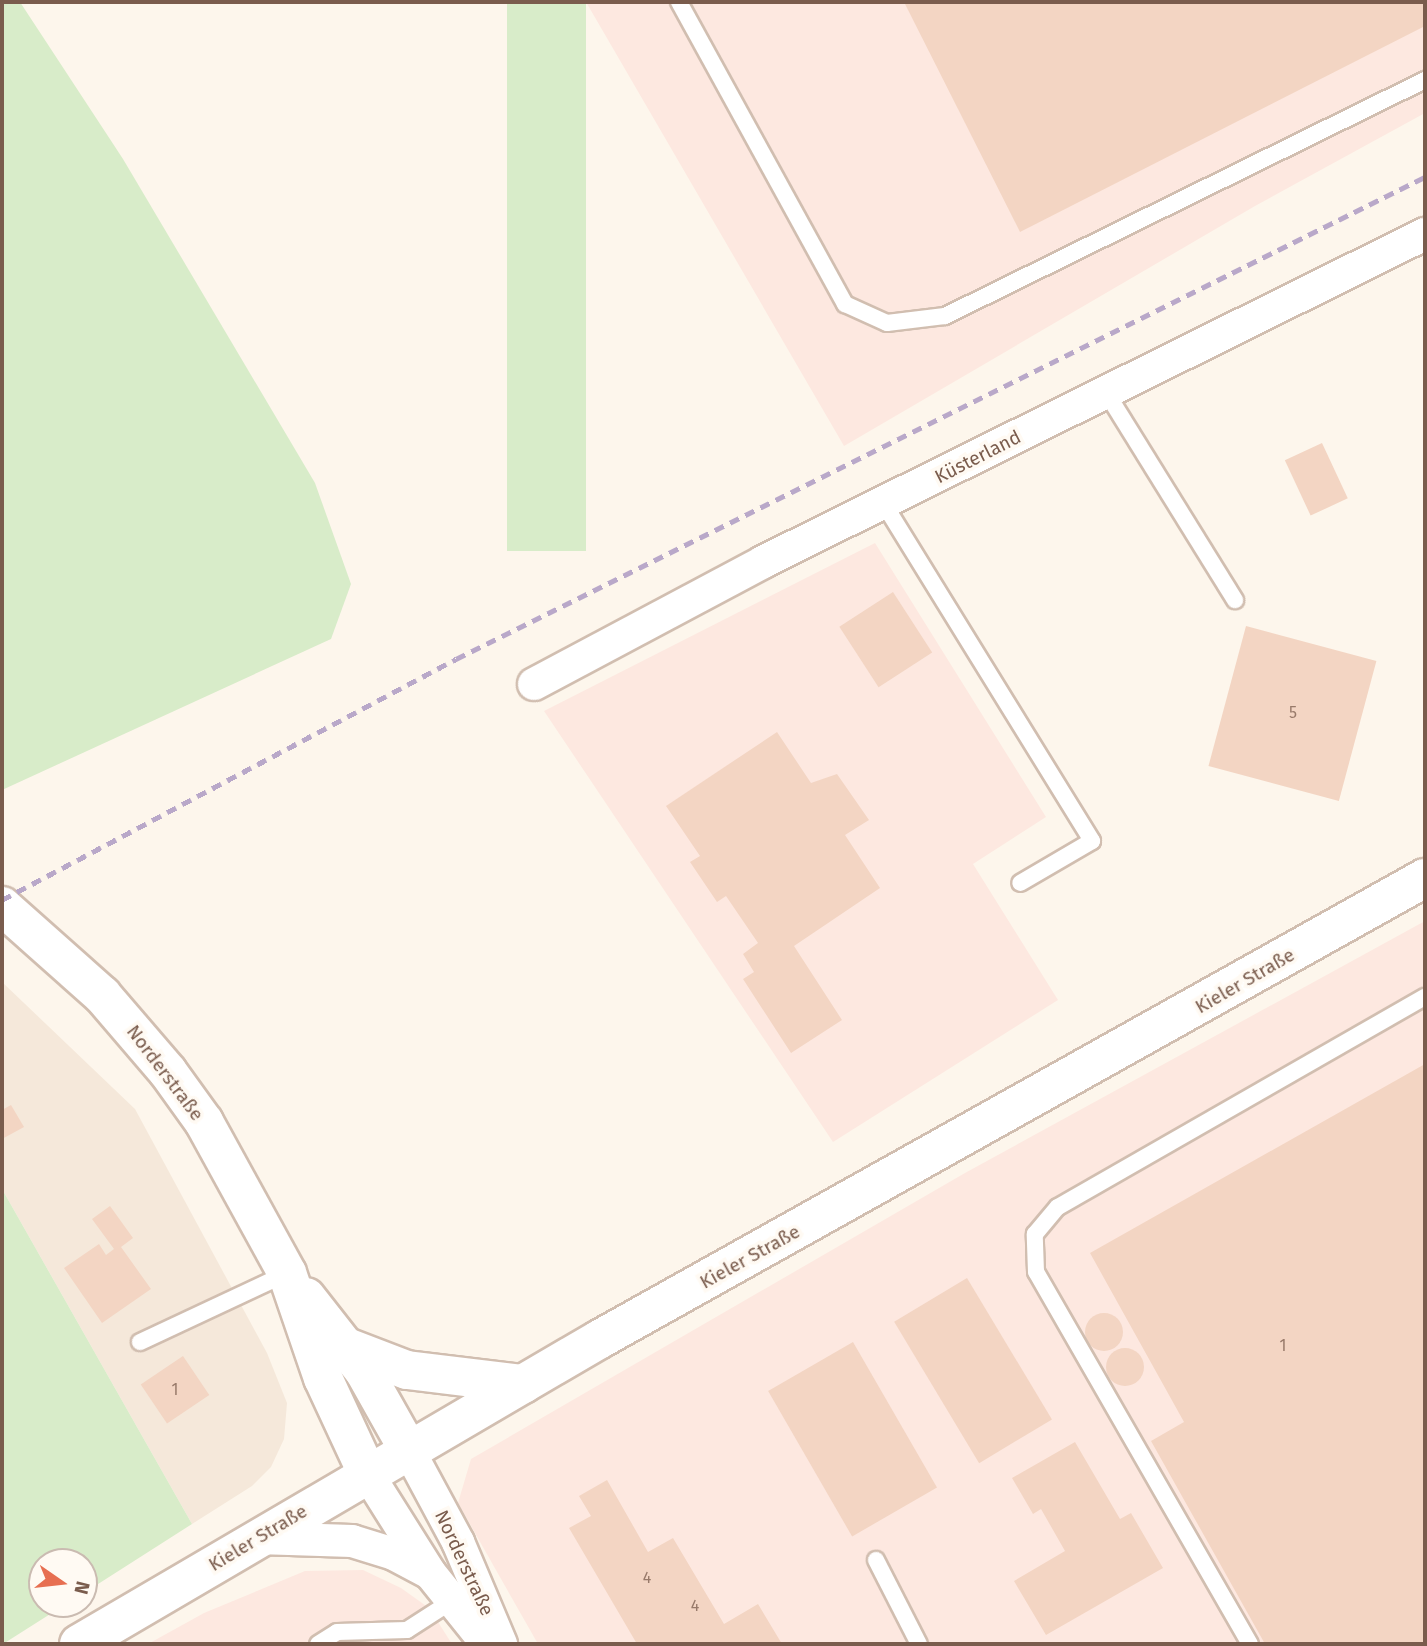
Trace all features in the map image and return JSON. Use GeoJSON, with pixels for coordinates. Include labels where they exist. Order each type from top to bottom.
{"type":"FeatureCollection","features":[{"type":"Feature","properties":{"kind":"main road","name":"Kieler Straße"},"geometry":{"type":"LineString","coordinates":[[79,1644],[408,1449],[1425,878]]}},
{"type":"Feature","properties":{"kind":"main road","name":"Norderstraße"},"geometry":{"type":"LineString","coordinates":[[2,906],[102,995],[168,1072],[210,1133],[287,1273],[344,1346],[408,1449]]}},
{"type":"Feature","properties":{"kind":"main road","name":"Norderstraße"},"geometry":{"type":"LineString","coordinates":[[287,1273],[323,1378],[367,1473]]}},
{"type":"Feature","properties":{"kind":"main road"},"geometry":{"type":"LineString","coordinates":[[344,1346],[407,1370],[523,1384]]}},
{"type":"Feature","properties":{"kind":"street","name":"Küsterland"},"geometry":{"type":"LineString","coordinates":[[534,684],[763,562],[1425,234]]}},
{"type":"Feature","properties":{"kind":"street","name":"Norderstraße"},"geometry":{"type":"LineString","coordinates":[[408,1449],[458,1542],[501,1644]]}},
{"type":"Feature","properties":{"kind":"street","name":"Norderstraße"},"geometry":{"type":"LineString","coordinates":[[367,1473],[430,1573],[487,1644]]}},
{"type":"Feature","properties":{"kind":"street","name":"Norderstraße"},"geometry":{"type":"LineString","coordinates":[[258,1538],[352,1541],[394,1554],[430,1573]]}},
{"type":"Feature","properties":{"kind":"lane"},"geometry":{"type":"LineString","coordinates":[[679,2],[845,304],[887,323],[945,316],[1425,80]]}},
{"type":"Feature","properties":{"kind":"lane"},"geometry":{"type":"LineString","coordinates":[[1106,392],[1235,600]]}},
{"type":"Feature","properties":{"kind":"lane"},"geometry":{"type":"LineString","coordinates":[[884,504],[1092,841],[1020,883]]}},
{"type":"Feature","properties":{"kind":"lane"},"geometry":{"type":"LineString","coordinates":[[1250,1644],[1036,1272],[1035,1234],[1058,1207],[1425,997]]}},
{"type":"Feature","properties":{"kind":"lane"},"geometry":{"type":"LineString","coordinates":[[140,1342],[287,1273]]}},
{"type":"Feature","properties":{"kind":"lane"},"geometry":{"type":"LineString","coordinates":[[876,1560],[919,1644]]}},
{"type":"Feature","properties":{"kind":"lane"},"geometry":{"type":"LineString","coordinates":[[318,1644],[337,1632],[370,1637],[407,1630],[452,1601]]}},
{"type":"Feature","properties":{"kind":"shaded area"},"geometry":{"type":"Polygon","coordinates":[[[586,2],[1425,2],[1425,113],[1255,206],[844,446],[586,2]]]}},
{"type":"Feature","properties":{"kind":"shaded area"},"geometry":{"type":"Polygon","coordinates":[[[875,543],[1046,817],[973,864],[1058,1000],[833,1142],[544,711],[875,543]]]}},
{"type":"Feature","properties":{"kind":"shaded area"},"geometry":{"type":"Polygon","coordinates":[[[1425,921],[1425,1644],[538,1644],[458,1503],[471,1459],[965,1173],[1425,921]]]}},
{"type":"Feature","properties":{"kind":"shaded area"},"geometry":{"type":"Polygon","coordinates":[[[2,982],[135,1109],[267,1353],[287,1403],[284,1439],[271,1467],[252,1486],[192,1524],[2,1189],[2,982]]]}},
{"type":"Feature","properties":{"kind":"shaded area"},"geometry":{"type":"Polygon","coordinates":[[[363,1570],[401,1588],[429,1608],[452,1644],[148,1644],[204,1613],[305,1571],[363,1570]]]}},
{"type":"Feature","properties":{"kind":"green space"},"geometry":{"type":"Polygon","coordinates":[[[2,2],[20,2],[123,159],[315,483],[351,584],[331,639],[2,790],[2,2]]]}},
{"type":"Feature","properties":{"kind":"green space"},"geometry":{"type":"Polygon","coordinates":[[[507,2],[586,2],[586,551],[507,551],[507,2]]]}},
{"type":"Feature","properties":{"kind":"green space"},"geometry":{"type":"Polygon","coordinates":[[[2,1189],[192,1524],[98,1584],[98,1548],[28,1548],[28,1618],[44,1618],[3,1644],[2,1189]]]}},
{"type":"Feature","properties":{"kind":"building"},"geometry":{"type":"Polygon","coordinates":[[[904,2],[1425,2],[1425,26],[1020,232],[904,2]]]}},
{"type":"Feature","properties":{"kind":"building"},"geometry":{"type":"Polygon","coordinates":[[[1322,443],[1348,498],[1311,516],[1285,460],[1322,443]]]}},
{"type":"Feature","properties":{"kind":"building"},"geometry":{"type":"Polygon","coordinates":[[[893,592],[932,652],[879,687],[839,627],[893,592]]]}},
{"type":"Feature","properties":{"kind":"building"},"geometry":{"type":"Polygon","coordinates":[[[1246,626],[1376,661],[1339,801],[1208,766],[1246,626]]]}},
{"type":"Feature","properties":{"kind":"building"},"geometry":{"type":"Polygon","coordinates":[[[777,732],[811,783],[837,774],[869,820],[845,835],[880,888],[794,946],[842,1020],[791,1053],[743,979],[754,972],[743,954],[758,943],[726,896],[717,902],[690,862],[700,856],[666,806],[777,732]]]}},
{"type":"Feature","properties":{"kind":"building"},"geometry":{"type":"Polygon","coordinates":[[[1425,1064],[1425,1642],[1265,1644],[1151,1441],[1184,1422],[1090,1253],[1425,1064]]]}},
{"type":"Feature","properties":{"kind":"building"},"geometry":{"type":"Polygon","coordinates":[[[11,1105],[24,1127],[2,1139],[2,1110],[11,1105]]]}},
{"type":"Feature","properties":{"kind":"building"},"geometry":{"type":"Polygon","coordinates":[[[110,1206],[133,1238],[121,1247],[151,1289],[102,1323],[64,1268],[99,1244],[106,1255],[114,1249],[92,1219],[110,1206]]]}},
{"type":"Feature","properties":{"kind":"building"},"geometry":{"type":"Polygon","coordinates":[[[967,1278],[1052,1419],[979,1463],[894,1322],[967,1278]]]}},
{"type":"Feature","properties":{"kind":"building"},"geometry":{"type":"Polygon","coordinates":[[[1104,1313],[1118,1318],[1123,1332],[1118,1346],[1104,1351],[1090,1346],[1085,1332],[1090,1318],[1104,1313]]]}},
{"type":"Feature","properties":{"kind":"building"},"geometry":{"type":"Polygon","coordinates":[[[853,1342],[937,1487],[852,1536],[768,1391],[853,1342]]]}},
{"type":"Feature","properties":{"kind":"building"},"geometry":{"type":"Polygon","coordinates":[[[1125,1348],[1139,1353],[1144,1367],[1139,1381],[1125,1386],[1111,1381],[1106,1367],[1111,1353],[1125,1348]]]}},
{"type":"Feature","properties":{"kind":"building"},"geometry":{"type":"Polygon","coordinates":[[[183,1356],[209,1395],[167,1423],[141,1385],[183,1356]]]}},
{"type":"Feature","properties":{"kind":"building"},"geometry":{"type":"Polygon","coordinates":[[[1075,1442],[1120,1519],[1131,1513],[1163,1568],[1046,1635],[1014,1581],[1065,1551],[1041,1509],[1033,1514],[1012,1478],[1075,1442]]]}},
{"type":"Feature","properties":{"kind":"building"},"geometry":{"type":"Polygon","coordinates":[[[607,1480],[648,1552],[673,1538],[724,1624],[758,1604],[782,1644],[637,1644],[569,1528],[591,1516],[579,1496],[607,1480]]]}},
{"type":"Feature","properties":{"kind":"railway"},"geometry":{"type":"LineString","coordinates":[[2,900],[456,659],[1425,177]]}}]}
